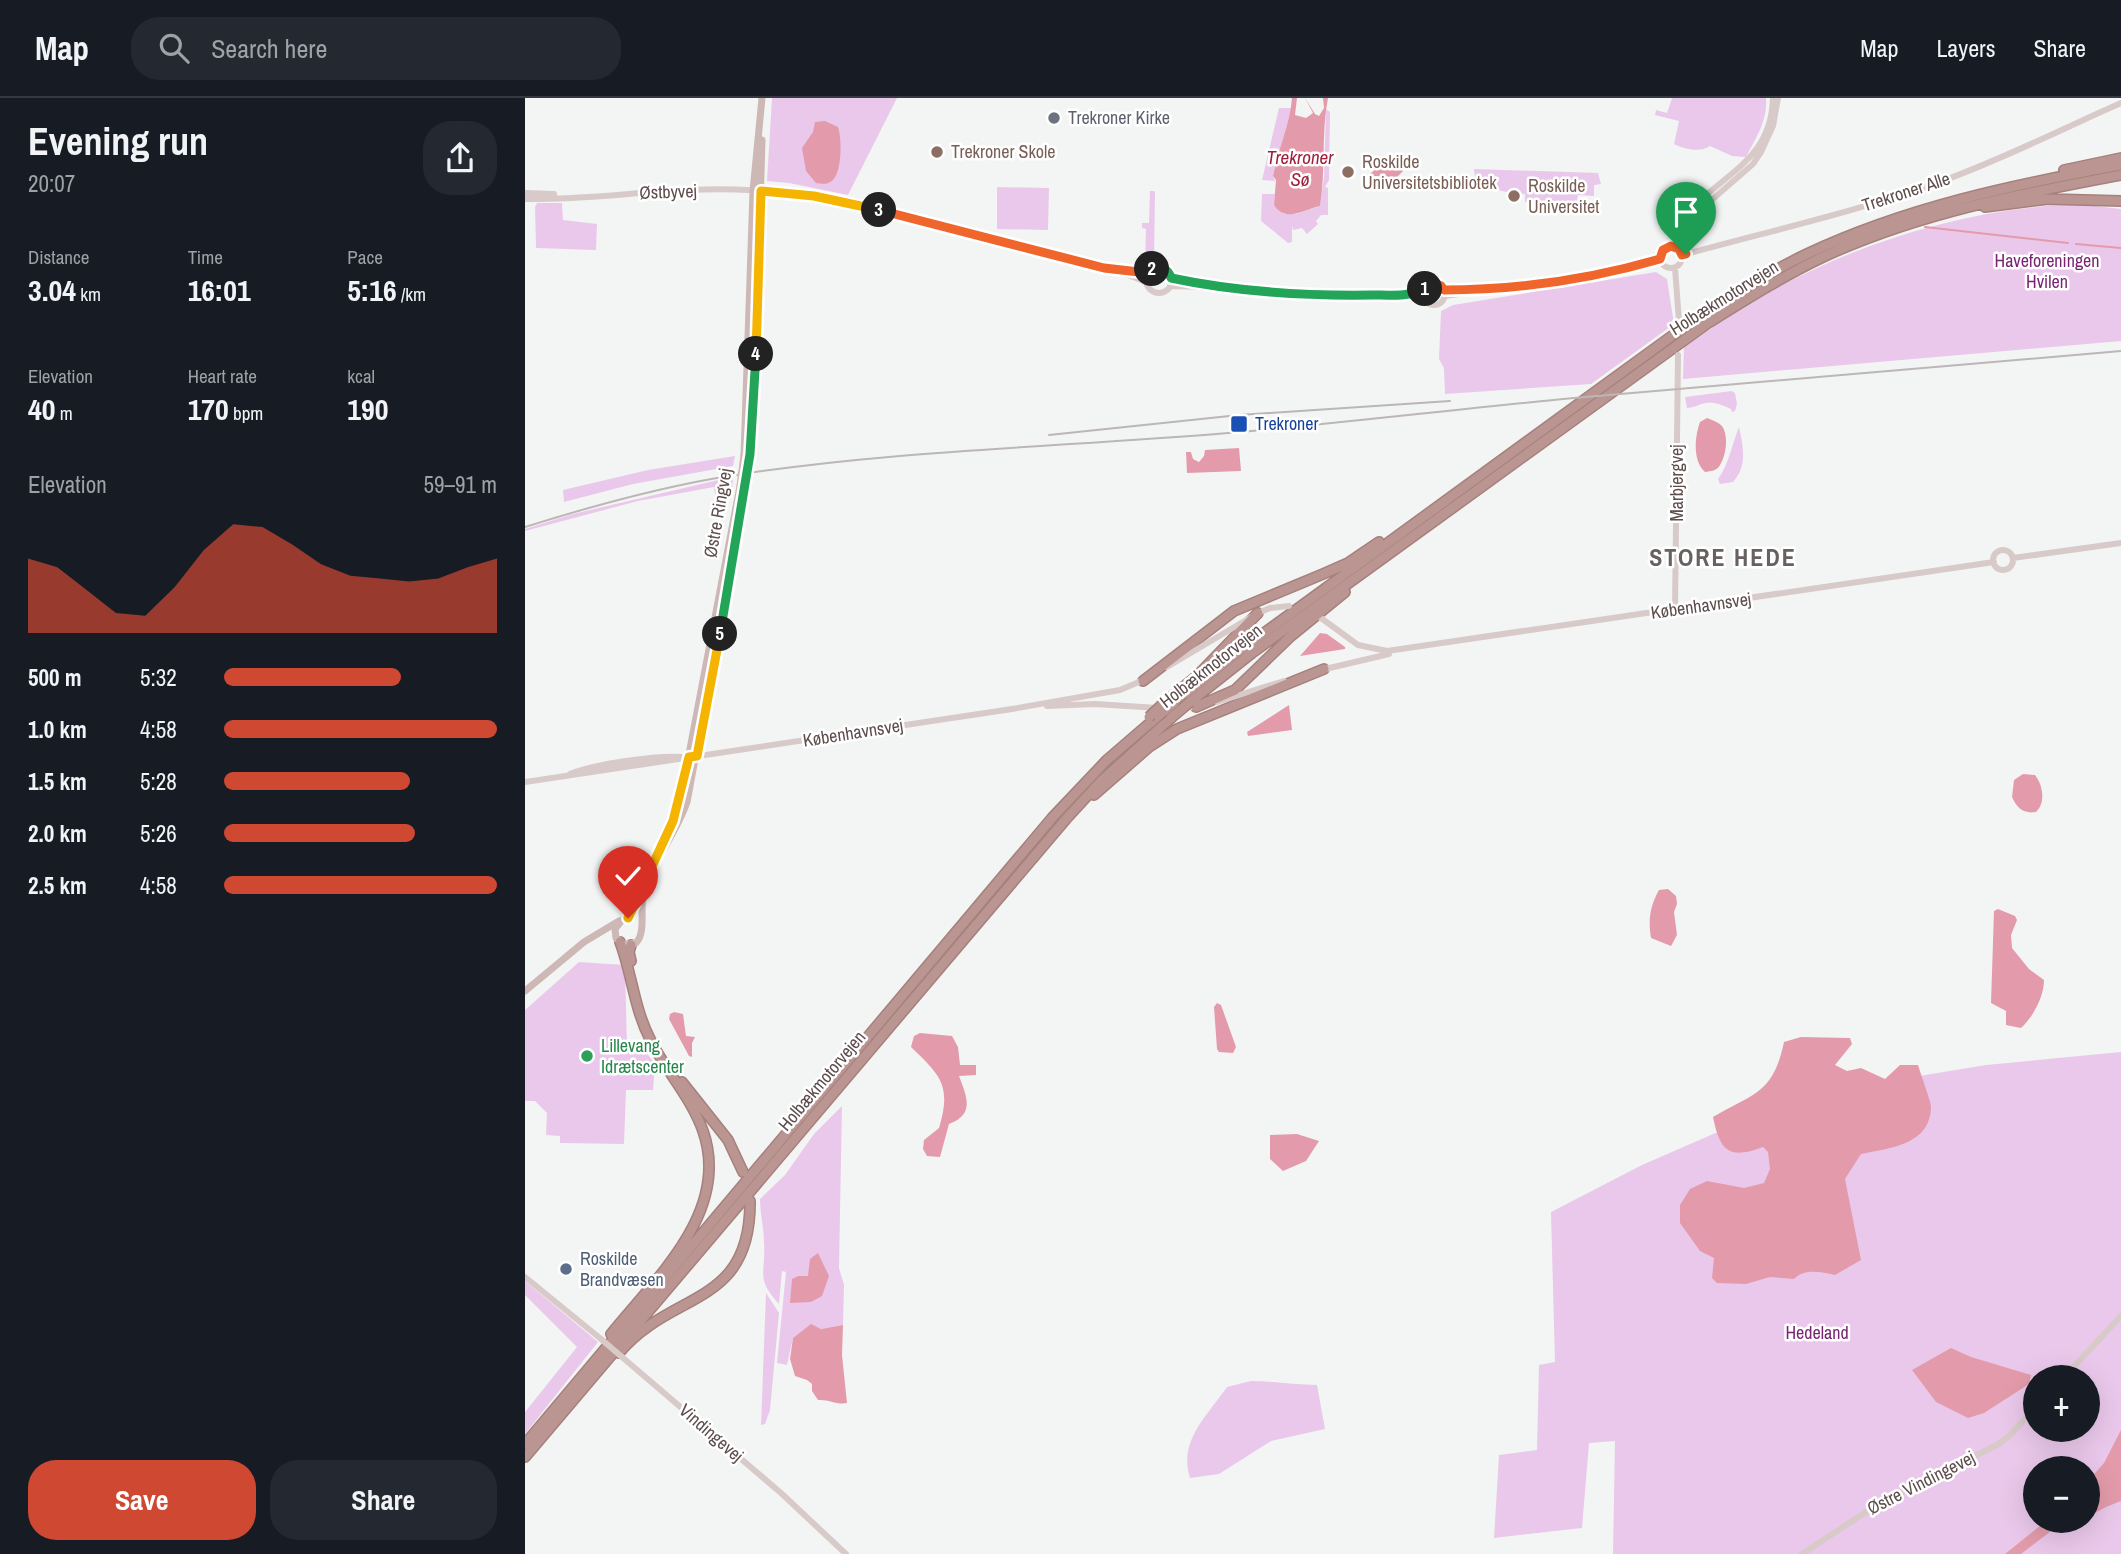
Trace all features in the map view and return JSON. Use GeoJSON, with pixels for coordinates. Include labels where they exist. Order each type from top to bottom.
{"type":"FeatureCollection","features":[{"type":"Feature","properties":{"kind":"highway"},"geometry":{"type":"LineString","coordinates":[[1887,222],[1902,211],[1953,195],[2121,158]]}},
{"type":"Feature","properties":{"kind":"highway","name":"Holbækmotorvejen"},"geometry":{"type":"LineString","coordinates":[[525,1444],[1075,793],[1169,703],[1687,325],[1740,291],[1807,255],[1887,222],[1988,191],[2121,165]]}},
{"type":"Feature","properties":{"kind":"highway","name":"Holbækmotorvejen"},"geometry":{"type":"LineString","coordinates":[[525,1457],[1066,819],[1101,780],[1171,718],[1193,704],[1252,653],[1707,323],[1756,293],[1823,257],[1876,235],[1949,211],[2002,197],[2121,175]]}},
{"type":"Feature","properties":{"kind":"highway"},"geometry":{"type":"LineString","coordinates":[[1949,211],[2048,199],[2121,201]]}},
{"type":"Feature","properties":{"kind":"highway"},"geometry":{"type":"LineString","coordinates":[[1143,681],[1234,611],[1335,569],[1426,515]]}},
{"type":"Feature","properties":{"kind":"highway"},"geometry":{"type":"LineString","coordinates":[[1193,704],[1234,690],[1291,636],[1399,552],[1425,528]]}},
{"type":"Feature","properties":{"kind":"highway"},"geometry":{"type":"LineString","coordinates":[[1169,703],[1258,613]]}},
{"type":"Feature","properties":{"kind":"highway"},"geometry":{"type":"LineString","coordinates":[[1066,819],[1149,747],[1177,729],[1324,669]]}},
{"type":"Feature","properties":{"kind":"highway"},"geometry":{"type":"LineString","coordinates":[[545,1421],[565,1392],[678,1251],[701,1213],[709,1180],[710,1165],[703,1132],[649,1038],[638,1008],[628,965],[617,939]]}},
{"type":"Feature","properties":{"kind":"highway"},"geometry":{"type":"LineString","coordinates":[[631,945],[629,952],[636,989],[642,1012],[654,1038],[681,1082],[728,1140],[743,1172]]}},
{"type":"Feature","properties":{"kind":"highway"},"geometry":{"type":"LineString","coordinates":[[567,1407],[640,1332],[656,1320],[702,1297],[726,1277],[736,1262],[749,1230],[750,1201]]}},
{"type":"Feature","properties":{"kind":"main road","name":"Østre Ringvej"},"geometry":{"type":"LineString","coordinates":[[641,926],[645,891],[682,817],[743,486],[747,455],[757,191],[764,98]]}},
{"type":"Feature","properties":{"kind":"main road","name":"Østre Ringvej"},"geometry":{"type":"LineString","coordinates":[[625,919],[673,821],[693,757]]}},
{"type":"Feature","properties":{"kind":"main road"},"geometry":{"type":"LineString","coordinates":[[617,939],[616,927],[625,919]]}},
{"type":"Feature","properties":{"kind":"main road"},"geometry":{"type":"LineString","coordinates":[[525,991],[593,936],[625,919],[636,920],[641,926],[641,938],[631,945],[607,933],[593,936]]}},
{"type":"Feature","properties":{"kind":"street"},"geometry":{"type":"LineString","coordinates":[[1660,259],[1663,250],[1674,246],[1700,207],[1739,176],[1761,152],[1773,126],[1775,98]]}},
{"type":"Feature","properties":{"kind":"street","name":"Trekroner Alle"},"geometry":{"type":"LineString","coordinates":[[1682,255],[1858,208],[1943,181],[2014,153],[2121,103]]}},
{"type":"Feature","properties":{"kind":"street","name":"Østbyvej"},"geometry":{"type":"LineString","coordinates":[[525,199],[695,191],[757,191]]}},
{"type":"Feature","properties":{"kind":"street"},"geometry":{"type":"LineString","coordinates":[[757,191],[804,194],[851,203],[1104,268],[1146,282]]}},
{"type":"Feature","properties":{"kind":"street","name":"Østbyvej"},"geometry":{"type":"LineString","coordinates":[[525,193],[583,195]]}},
{"type":"Feature","properties":{"kind":"street"},"geometry":{"type":"LineString","coordinates":[[1660,259],[1665,267],[1675,268],[1681,263],[1682,255],[1674,246]]}},
{"type":"Feature","properties":{"kind":"street"},"geometry":{"type":"LineString","coordinates":[[1445,293],[1540,283],[1611,271],[1660,259]]}},
{"type":"Feature","properties":{"kind":"street"},"geometry":{"type":"LineString","coordinates":[[1104,268],[1148,273]]}},
{"type":"Feature","properties":{"kind":"street"},"geometry":{"type":"LineString","coordinates":[[1154,268],[1161,268],[1168,271],[1171,282],[1165,291],[1158,293],[1149,289],[1146,282],[1148,273],[1154,268]]}},
{"type":"Feature","properties":{"kind":"street"},"geometry":{"type":"LineString","coordinates":[[1675,268],[1679,321]]}},
{"type":"Feature","properties":{"kind":"street"},"geometry":{"type":"LineString","coordinates":[[1171,282],[1300,294],[1424,294]]}},
{"type":"Feature","properties":{"kind":"street"},"geometry":{"type":"LineString","coordinates":[[1434,283],[1441,286],[1445,293],[1442,301],[1436,305],[1427,302],[1424,294],[1427,286],[1434,283]]}},
{"type":"Feature","properties":{"kind":"street","name":"Marbjergvej"},"geometry":{"type":"LineString","coordinates":[[1675,610],[1678,355]]}},
{"type":"Feature","properties":{"kind":"street"},"geometry":{"type":"LineString","coordinates":[[2013,558],[2121,542]]}},
{"type":"Feature","properties":{"kind":"street"},"geometry":{"type":"LineString","coordinates":[[2001,550],[2007,551],[2013,558],[2012,565],[2006,569],[2000,569],[1993,562],[1995,555],[2001,550]]}},
{"type":"Feature","properties":{"kind":"street","name":"Københavnsvej"},"geometry":{"type":"LineString","coordinates":[[1321,618],[1362,647],[1387,651],[1993,562]]}},
{"type":"Feature","properties":{"kind":"street","name":"Københavnsvej"},"geometry":{"type":"LineString","coordinates":[[525,782],[566,776],[585,769],[615,764],[678,756],[693,757],[1120,690],[1143,681],[1258,613],[1270,608],[1289,606]]}},
{"type":"Feature","properties":{"kind":"street","name":"Københavnsvej"},"geometry":{"type":"LineString","coordinates":[[1017,708],[1095,704],[1174,709],[1408,649]]}},
{"type":"Feature","properties":{"kind":"street","name":"Vindingevej"},"geometry":{"type":"LineString","coordinates":[[525,1274],[781,1493],[846,1554]]}},
{"type":"Feature","properties":{"kind":"street"},"geometry":{"type":"LineString","coordinates":[[2075,1365],[2121,1315]]}},
{"type":"Feature","properties":{"kind":"street","name":"Østre Vindingevej"},"geometry":{"type":"LineString","coordinates":[[1802,1554],[1875,1505],[1997,1445],[2023,1421]]}},
{"type":"Feature","properties":{"kind":"green space"},"geometry":{"type":"Polygon","coordinates":[[[772,98],[897,98],[848,195],[767,181],[772,98]]]}},
{"type":"Feature","properties":{"kind":"green space"},"geometry":{"type":"Polygon","coordinates":[[[1672,98],[1766,98],[1763,121],[1746,157],[1732,156],[1710,146],[1692,150],[1674,144],[1679,121],[1655,115],[1656,110],[1667,113],[1672,98]]]}},
{"type":"Feature","properties":{"kind":"green space"},"geometry":{"type":"Polygon","coordinates":[[[1279,108],[1291,108],[1273,176],[1275,181],[1262,180],[1279,108]]]}},
{"type":"Feature","properties":{"kind":"green space"},"geometry":{"type":"Polygon","coordinates":[[[1326,109],[1330,112],[1329,180],[1325,187],[1328,188],[1328,215],[1321,215],[1316,221],[1318,224],[1307,234],[1302,228],[1293,230],[1292,226],[1292,242],[1288,243],[1261,221],[1262,194],[1275,194],[1274,205],[1284,214],[1296,214],[1320,206],[1324,177],[1326,109]]]}},
{"type":"Feature","properties":{"kind":"green space"},"geometry":{"type":"Polygon","coordinates":[[[1474,169],[1598,173],[1601,184],[1594,185],[1594,196],[1578,195],[1577,201],[1572,203],[1525,202],[1525,194],[1499,190],[1481,182],[1475,178],[1474,169]]]}},
{"type":"Feature","properties":{"kind":"green space"},"geometry":{"type":"Polygon","coordinates":[[[997,187],[1049,188],[1048,230],[997,229],[997,187]]]}},
{"type":"Feature","properties":{"kind":"green space"},"geometry":{"type":"Polygon","coordinates":[[[1150,191],[1155,193],[1154,261],[1146,267],[1138,261],[1145,261],[1146,229],[1142,228],[1142,223],[1149,223],[1150,191]]]}},
{"type":"Feature","properties":{"kind":"green space"},"geometry":{"type":"Polygon","coordinates":[[[537,203],[562,203],[563,220],[597,224],[596,250],[536,248],[537,203]]]}},
{"type":"Feature","properties":{"kind":"green space","name":"Haveforeningen Hvilen"},"geometry":{"type":"Polygon","coordinates":[[[2079,204],[2121,209],[2121,341],[1683,379],[1684,347],[1750,302],[1835,260],[1874,244],[1954,221],[1995,212],[2079,204]]]}},
{"type":"Feature","properties":{"kind":"green space"},"geometry":{"type":"Polygon","coordinates":[[[1656,272],[1667,279],[1674,324],[1591,384],[1445,394],[1444,368],[1439,359],[1441,311],[1453,305],[1656,272]]]}},
{"type":"Feature","properties":{"kind":"green space"},"geometry":{"type":"Polygon","coordinates":[[[1732,391],[1737,404],[1735,411],[1712,403],[1687,408],[1685,397],[1732,391]]]}},
{"type":"Feature","properties":{"kind":"green space"},"geometry":{"type":"Polygon","coordinates":[[[1739,427],[1743,456],[1741,469],[1733,482],[1720,484],[1718,479],[1728,460],[1739,427]]]}},
{"type":"Feature","properties":{"kind":"green space"},"geometry":{"type":"Polygon","coordinates":[[[735,456],[733,466],[633,484],[564,502],[563,490],[648,470],[735,456]]]}},
{"type":"Feature","properties":{"kind":"green space"},"geometry":{"type":"Polygon","coordinates":[[[731,477],[731,495],[715,494],[714,487],[638,501],[525,531],[573,514],[731,477]]]}},
{"type":"Feature","properties":{"kind":"green space","name":"Lillevang Idrætscenter"},"geometry":{"type":"Polygon","coordinates":[[[579,962],[625,965],[627,1047],[643,1048],[655,1064],[653,1090],[626,1090],[624,1144],[560,1143],[560,1136],[546,1135],[547,1113],[535,1101],[525,1101],[525,1010],[579,962]]]}},
{"type":"Feature","properties":{"kind":"green space","name":"Hedeland"},"geometry":{"type":"Polygon","coordinates":[[[2121,1052],[2121,1554],[1613,1554],[1615,1441],[1589,1443],[1582,1528],[1494,1538],[1499,1455],[1537,1450],[1539,1365],[1555,1362],[1551,1212],[1642,1165],[1720,1131],[1901,1079],[1986,1065],[2121,1052]]]}},
{"type":"Feature","properties":{"kind":"green space"},"geometry":{"type":"Polygon","coordinates":[[[842,1106],[839,1268],[844,1285],[843,1325],[821,1329],[811,1325],[793,1338],[787,1365],[777,1363],[786,1272],[782,1271],[779,1304],[764,1281],[764,1237],[760,1199],[785,1175],[814,1134],[842,1106]]]}},
{"type":"Feature","properties":{"kind":"green space"},"geometry":{"type":"Polygon","coordinates":[[[525,1281],[598,1342],[525,1434],[525,1412],[577,1347],[525,1295],[525,1281]]]}},
{"type":"Feature","properties":{"kind":"green space"},"geometry":{"type":"Polygon","coordinates":[[[766,1293],[779,1313],[770,1410],[765,1424],[761,1425],[766,1293]]]}},
{"type":"Feature","properties":{"kind":"green space"},"geometry":{"type":"Polygon","coordinates":[[[1251,1381],[1317,1385],[1325,1429],[1271,1441],[1219,1474],[1190,1478],[1188,1452],[1203,1419],[1227,1387],[1251,1381]]]}},
{"type":"Feature","properties":{"kind":"water","name":"Trekroner Sø"},"geometry":{"type":"Polygon","coordinates":[[[1292,98],[1297,98],[1295,115],[1306,118],[1313,113],[1305,98],[1319,116],[1324,108],[1323,98],[1328,98],[1320,206],[1289,214],[1274,205],[1276,180],[1273,176],[1292,98]]]}},
{"type":"Feature","properties":{"kind":"water"},"geometry":{"type":"Polygon","coordinates":[[[825,121],[838,127],[840,154],[836,176],[831,182],[823,184],[816,183],[806,171],[802,148],[813,132],[815,122],[825,121]]]}},
{"type":"Feature","properties":{"kind":"water"},"geometry":{"type":"Polygon","coordinates":[[[1389,156],[1399,158],[1403,163],[1403,171],[1397,177],[1373,176],[1372,184],[1367,180],[1379,166],[1376,161],[1389,156]]]}},
{"type":"Feature","properties":{"kind":"water"},"geometry":{"type":"Polygon","coordinates":[[[1707,418],[1722,426],[1726,446],[1719,467],[1705,472],[1696,455],[1696,441],[1700,422],[1707,418]]]}},
{"type":"Feature","properties":{"kind":"water"},"geometry":{"type":"Polygon","coordinates":[[[1239,448],[1241,471],[1187,473],[1186,452],[1191,452],[1193,459],[1199,462],[1205,450],[1239,448]]]}},
{"type":"Feature","properties":{"kind":"water"},"geometry":{"type":"Polygon","coordinates":[[[1320,633],[1327,634],[1345,649],[1300,656],[1320,633]]]}},
{"type":"Feature","properties":{"kind":"water"},"geometry":{"type":"Polygon","coordinates":[[[1289,705],[1292,730],[1248,736],[1247,732],[1289,705]]]}},
{"type":"Feature","properties":{"kind":"water"},"geometry":{"type":"Polygon","coordinates":[[[2023,774],[2035,775],[2040,784],[2042,799],[2036,812],[2021,809],[2012,797],[2014,780],[2023,774]]]}},
{"type":"Feature","properties":{"kind":"water"},"geometry":{"type":"Polygon","coordinates":[[[1668,889],[1676,896],[1677,904],[1674,912],[1677,935],[1671,946],[1651,938],[1650,925],[1652,907],[1659,890],[1668,889]]]}},
{"type":"Feature","properties":{"kind":"water"},"geometry":{"type":"Polygon","coordinates":[[[1998,909],[2015,916],[2017,920],[2011,935],[2012,948],[2029,969],[2044,980],[2037,1006],[2021,1028],[2006,1025],[2006,1011],[1991,1003],[1994,911],[1998,909]]]}},
{"type":"Feature","properties":{"kind":"water"},"geometry":{"type":"Polygon","coordinates":[[[1217,1003],[1221,1005],[1236,1047],[1233,1053],[1219,1052],[1217,1049],[1214,1007],[1217,1003]]]}},
{"type":"Feature","properties":{"kind":"water"},"geometry":{"type":"Polygon","coordinates":[[[674,1012],[683,1014],[686,1036],[695,1037],[692,1057],[669,1019],[674,1012]]]}},
{"type":"Feature","properties":{"kind":"water"},"geometry":{"type":"Polygon","coordinates":[[[920,1033],[952,1036],[958,1047],[960,1065],[976,1065],[976,1075],[959,1076],[966,1098],[966,1110],[949,1124],[940,1157],[927,1156],[923,1149],[924,1140],[939,1128],[944,1101],[941,1082],[911,1047],[914,1036],[920,1033]]]}},
{"type":"Feature","properties":{"kind":"water"},"geometry":{"type":"Polygon","coordinates":[[[1801,1037],[1850,1038],[1852,1044],[1835,1065],[1847,1071],[1861,1068],[1885,1079],[1900,1065],[1918,1065],[1931,1103],[1929,1119],[1924,1129],[1907,1142],[1861,1154],[1845,1179],[1861,1260],[1835,1275],[1813,1272],[1803,1273],[1794,1279],[1770,1277],[1746,1284],[1717,1283],[1712,1278],[1714,1258],[1700,1251],[1680,1223],[1680,1205],[1690,1189],[1707,1181],[1744,1188],[1764,1183],[1770,1169],[1768,1152],[1763,1147],[1742,1153],[1728,1150],[1719,1138],[1713,1117],[1760,1090],[1774,1072],[1784,1042],[1801,1037]]]}},
{"type":"Feature","properties":{"kind":"water"},"geometry":{"type":"Polygon","coordinates":[[[1297,1134],[1319,1141],[1306,1161],[1283,1171],[1270,1159],[1270,1135],[1297,1134]]]}},
{"type":"Feature","properties":{"kind":"water"},"geometry":{"type":"Polygon","coordinates":[[[818,1253],[829,1276],[822,1296],[811,1302],[790,1303],[792,1279],[808,1276],[810,1259],[818,1253]]]}},
{"type":"Feature","properties":{"kind":"water"},"geometry":{"type":"Polygon","coordinates":[[[811,1324],[821,1329],[843,1325],[842,1355],[847,1403],[818,1400],[812,1391],[812,1384],[795,1376],[790,1359],[793,1338],[811,1324]]]}},
{"type":"Feature","properties":{"kind":"water"},"geometry":{"type":"Polygon","coordinates":[[[1951,1348],[2023,1373],[2023,1388],[1984,1413],[1968,1418],[1936,1402],[1912,1370],[1951,1348]]]}},
{"type":"Feature","properties":{"kind":"water"},"geometry":{"type":"Polygon","coordinates":[[[2121,1430],[2121,1501],[2100,1510],[2100,1468],[2121,1430]]]}},
{"type":"Feature","properties":{"kind":"water"},"geometry":{"type":"Polygon","coordinates":[[[2031,1533],[2049,1533],[2021,1554],[2005,1554],[2031,1533]]]}},
{"type":"Feature","properties":{"kind":"waterway"},"geometry":{"type":"LineString","coordinates":[[1925,227],[2068,243]]}},
{"type":"Feature","properties":{"kind":"waterway"},"geometry":{"type":"LineString","coordinates":[[2076,244],[2121,248]]}},
{"type":"Feature","properties":{"kind":"railway"},"geometry":{"type":"LineString","coordinates":[[525,527],[677,486],[729,476],[853,460],[1228,433],[1574,398],[2121,351]]}},
{"type":"Feature","properties":{"kind":"railway"},"geometry":{"type":"LineString","coordinates":[[1049,435],[1239,415],[1450,401]]}},
{"type":"Feature","properties":{"kind":"place","name":"Trekroner Kirke"},"geometry":{"type":"Point","coordinates":[1054,118]}},
{"type":"Feature","properties":{"kind":"place","name":"Trekroner Skole"},"geometry":{"type":"Point","coordinates":[937,152]}},
{"type":"Feature","properties":{"kind":"place","name":"Roskilde Universitetsbibliotek"},"geometry":{"type":"Point","coordinates":[1348,172]}},
{"type":"Feature","properties":{"kind":"place","name":"Roskilde Universitet"},"geometry":{"type":"Point","coordinates":[1514,196]}},
{"type":"Feature","properties":{"kind":"place","name":"Trekroner"},"geometry":{"type":"Point","coordinates":[1239,424]}},
{"type":"Feature","properties":{"kind":"place","name":"Lillevang Idrætscenter"},"geometry":{"type":"Point","coordinates":[587,1056]}},
{"type":"Feature","properties":{"kind":"place","name":"Roskilde Brandvæsen"},"geometry":{"type":"Point","coordinates":[566,1269]}},
{"type":"Feature","properties":{"kind":"district","name":"STORE HEDE"},"geometry":{"type":"Point","coordinates":[1723,558]}},
{"type":"Feature","properties":{"kind":"route"},"geometry":{"type":"LineString","coordinates":[[628,918],[673,821],[689,757],[697,756],[727,595],[750,454],[761,191],[804,194],[851,203],[1104,268],[1148,273],[1159,267],[1168,271],[1171,278],[1212,286],[1300,294],[1403,295],[1424,291],[1434,283],[1444,290],[1493,289],[1652,262],[1660,259],[1660,254],[1668,246],[1676,247],[1682,255],[1686,254]]}}]}
